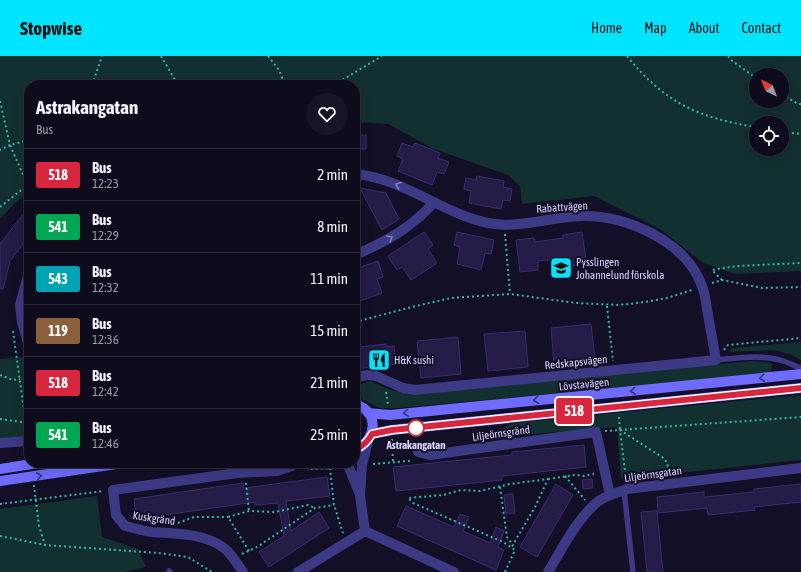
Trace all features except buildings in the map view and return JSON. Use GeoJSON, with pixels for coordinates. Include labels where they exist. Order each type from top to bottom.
{"type":"FeatureCollection","features":[{"type":"Feature","properties":{"kind":"street","name":"Rabattvägen"},"geometry":{"type":"LineString","coordinates":[[360,175],[386,181],[416,192],[461,214],[487,223],[504,225],[581,216],[606,218],[653,233],[670,244],[683,256],[697,275],[703,287],[716,360]]}},
{"type":"Feature","properties":{"kind":"street"},"geometry":{"type":"LineString","coordinates":[[360,253],[378,245],[404,229],[434,202]]}},
{"type":"Feature","properties":{"kind":"street"},"geometry":{"type":"LineString","coordinates":[[24,291],[20,306],[24,329]]}},
{"type":"Feature","properties":{"kind":"street","name":"Redskapsvägen"},"geometry":{"type":"LineString","coordinates":[[360,376],[376,376],[403,388],[415,390],[716,360]]}},
{"type":"Feature","properties":{"kind":"street","name":"Lövstavägen"},"geometry":{"type":"LineString","coordinates":[[368,413],[390,415],[801,374]]}},
{"type":"Feature","properties":{"kind":"street"},"geometry":{"type":"LineString","coordinates":[[360,447],[370,437],[392,430],[801,388]]}},
{"type":"Feature","properties":{"kind":"street"},"geometry":{"type":"LineString","coordinates":[[360,406],[368,413],[372,419],[370,437],[362,465],[360,496],[365,531]]}},
{"type":"Feature","properties":{"kind":"street"},"geometry":{"type":"LineString","coordinates":[[596,432],[610,495]]}},
{"type":"Feature","properties":{"kind":"street","name":"Liljeörnsgränd"},"geometry":{"type":"LineString","coordinates":[[418,452],[430,455],[596,432]]}},
{"type":"Feature","properties":{"kind":"street"},"geometry":{"type":"LineString","coordinates":[[0,443],[24,438]]}},
{"type":"Feature","properties":{"kind":"street"},"geometry":{"type":"LineString","coordinates":[[0,469],[24,465]]}},
{"type":"Feature","properties":{"kind":"street"},"geometry":{"type":"LineString","coordinates":[[0,482],[91,468]]}},
{"type":"Feature","properties":{"kind":"street"},"geometry":{"type":"LineString","coordinates":[[113,490],[245,472],[277,471],[286,468]]}},
{"type":"Feature","properties":{"kind":"street"},"geometry":{"type":"LineString","coordinates":[[349,468],[360,496]]}},
{"type":"Feature","properties":{"kind":"street","name":"Liljeörnsgatan"},"geometry":{"type":"LineString","coordinates":[[548,572],[576,526],[596,503],[610,495],[625,489],[801,468]]}},
{"type":"Feature","properties":{"kind":"street","name":"Kuskgränd"},"geometry":{"type":"LineString","coordinates":[[113,490],[116,515],[125,526],[150,531],[192,536],[210,541],[224,548],[243,572]]}},
{"type":"Feature","properties":{"kind":"street"},"geometry":{"type":"LineString","coordinates":[[298,572],[365,531]]}},
{"type":"Feature","properties":{"kind":"street"},"geometry":{"type":"LineString","coordinates":[[365,531],[454,572]]}},
{"type":"Feature","properties":{"kind":"lane","name":"Redskapsvägen"},"geometry":{"type":"LineString","coordinates":[[716,360],[753,357],[770,358],[801,368]]}},
{"type":"Feature","properties":{"kind":"lane"},"geometry":{"type":"LineString","coordinates":[[625,489],[633,572]]}},
{"type":"Feature","properties":{"kind":"path"},"geometry":{"type":"LineString","coordinates":[[94,80],[102,56]]}},
{"type":"Feature","properties":{"kind":"path"},"geometry":{"type":"LineString","coordinates":[[162,56],[175,80]]}},
{"type":"Feature","properties":{"kind":"path"},"geometry":{"type":"LineString","coordinates":[[268,56],[283,80]]}},
{"type":"Feature","properties":{"kind":"path"},"geometry":{"type":"LineString","coordinates":[[342,80],[382,56]]}},
{"type":"Feature","properties":{"kind":"path"},"geometry":{"type":"LineString","coordinates":[[627,56],[637,69],[659,90],[681,105],[710,117],[749,127]]}},
{"type":"Feature","properties":{"kind":"path"},"geometry":{"type":"LineString","coordinates":[[728,56],[731,60],[749,73]]}},
{"type":"Feature","properties":{"kind":"path"},"geometry":{"type":"LineString","coordinates":[[789,98],[798,104],[801,104]]}},
{"type":"Feature","properties":{"kind":"path"},"geometry":{"type":"LineString","coordinates":[[0,101],[10,145],[24,175]]}},
{"type":"Feature","properties":{"kind":"path"},"geometry":{"type":"LineString","coordinates":[[789,133],[801,134]]}},
{"type":"Feature","properties":{"kind":"path"},"geometry":{"type":"LineString","coordinates":[[0,150],[10,145],[24,141]]}},
{"type":"Feature","properties":{"kind":"path"},"geometry":{"type":"LineString","coordinates":[[0,207],[24,187]]}},
{"type":"Feature","properties":{"kind":"path"},"geometry":{"type":"LineString","coordinates":[[504,225],[510,294]]}},
{"type":"Feature","properties":{"kind":"path"},"geometry":{"type":"LineString","coordinates":[[722,280],[712,270],[737,266],[801,263]]}},
{"type":"Feature","properties":{"kind":"path"},"geometry":{"type":"LineString","coordinates":[[360,321],[451,298],[510,294],[576,304],[607,306],[667,298],[722,280],[762,288],[801,287]]}},
{"type":"Feature","properties":{"kind":"path"},"geometry":{"type":"LineString","coordinates":[[607,306],[614,371]]}},
{"type":"Feature","properties":{"kind":"path"},"geometry":{"type":"LineString","coordinates":[[716,360],[728,345],[801,338]]}},
{"type":"Feature","properties":{"kind":"path"},"geometry":{"type":"LineString","coordinates":[[16,355],[24,410]]}},
{"type":"Feature","properties":{"kind":"path"},"geometry":{"type":"LineString","coordinates":[[0,375],[13,380],[20,379]]}},
{"type":"Feature","properties":{"kind":"path"},"geometry":{"type":"LineString","coordinates":[[596,432],[801,417]]}},
{"type":"Feature","properties":{"kind":"path"},"geometry":{"type":"LineString","coordinates":[[0,419],[24,422]]}},
{"type":"Feature","properties":{"kind":"path"},"geometry":{"type":"LineString","coordinates":[[620,430],[665,459],[674,483]]}},
{"type":"Feature","properties":{"kind":"path"},"geometry":{"type":"LineString","coordinates":[[620,430],[625,489]]}},
{"type":"Feature","properties":{"kind":"path"},"geometry":{"type":"LineString","coordinates":[[330,468],[334,505],[346,542]]}},
{"type":"Feature","properties":{"kind":"path"},"geometry":{"type":"LineString","coordinates":[[245,472],[249,511]]}},
{"type":"Feature","properties":{"kind":"path"},"geometry":{"type":"LineString","coordinates":[[512,546],[413,503],[408,498],[443,495],[461,490],[480,491],[565,476],[582,476],[605,472]]}},
{"type":"Feature","properties":{"kind":"path"},"geometry":{"type":"LineString","coordinates":[[565,476],[592,508]]}},
{"type":"Feature","properties":{"kind":"path"},"geometry":{"type":"LineString","coordinates":[[33,479],[39,526],[45,545]]}},
{"type":"Feature","properties":{"kind":"path"},"geometry":{"type":"LineString","coordinates":[[512,546],[536,507],[548,479]]}},
{"type":"Feature","properties":{"kind":"path"},"geometry":{"type":"LineString","coordinates":[[500,487],[507,537],[515,550],[505,572]]}},
{"type":"Feature","properties":{"kind":"path"},"geometry":{"type":"LineString","coordinates":[[0,504],[113,490]]}},
{"type":"Feature","properties":{"kind":"path"},"geometry":{"type":"LineString","coordinates":[[174,524],[194,517],[228,517],[249,511],[276,512],[308,505],[315,508]]}},
{"type":"Feature","properties":{"kind":"path"},"geometry":{"type":"LineString","coordinates":[[234,559],[249,551],[315,508],[334,505]]}},
{"type":"Feature","properties":{"kind":"path"},"geometry":{"type":"LineString","coordinates":[[228,517],[249,551]]}},
{"type":"Feature","properties":{"kind":"path"},"geometry":{"type":"LineString","coordinates":[[0,536],[45,545],[158,553],[188,557],[212,572]]}},
{"type":"Feature","properties":{"kind":"green space"},"geometry":{"type":"Polygon","coordinates":[[[0,56],[801,56],[801,271],[735,274],[703,263],[660,229],[594,196],[522,204],[520,186],[508,175],[434,149],[388,124],[360,122],[360,80],[24,80],[24,196],[0,219],[0,56]]]}},
{"type":"Feature","properties":{"kind":"green space"},"geometry":{"type":"Polygon","coordinates":[[[801,342],[801,360],[789,354],[775,350],[729,352],[732,348],[801,342]]]}},
{"type":"Feature","properties":{"kind":"green space"},"geometry":{"type":"Polygon","coordinates":[[[24,357],[24,437],[0,438],[0,359],[24,357]]]}},
{"type":"Feature","properties":{"kind":"green space"},"geometry":{"type":"Polygon","coordinates":[[[751,361],[772,363],[771,373],[397,408],[380,408],[363,400],[360,395],[360,385],[370,381],[391,390],[414,395],[751,361]]]}},
{"type":"Feature","properties":{"kind":"green space"},"geometry":{"type":"Polygon","coordinates":[[[801,395],[801,460],[621,479],[617,427],[496,437],[496,431],[513,423],[801,395]]]}},
{"type":"Feature","properties":{"kind":"green space"},"geometry":{"type":"Polygon","coordinates":[[[97,496],[102,537],[138,549],[146,567],[124,572],[0,572],[0,509],[97,496]]]}},
{"type":"Feature","properties":{"kind":"bus line","name":"518"},"geometry":{"type":"LineString","coordinates":[[360,447],[368,441],[372,434],[392,430],[801,388]]}},
{"type":"Feature","properties":{"kind":"place","name":"Pysslingen Johannelund förskola"},"geometry":{"type":"Point","coordinates":[561,268]}},
{"type":"Feature","properties":{"kind":"place","name":"H&K sushi"},"geometry":{"type":"Point","coordinates":[379,360]}},
{"type":"Feature","properties":{"kind":"place","name":"Astrakangatan"},"geometry":{"type":"Point","coordinates":[416,428]}}]}
